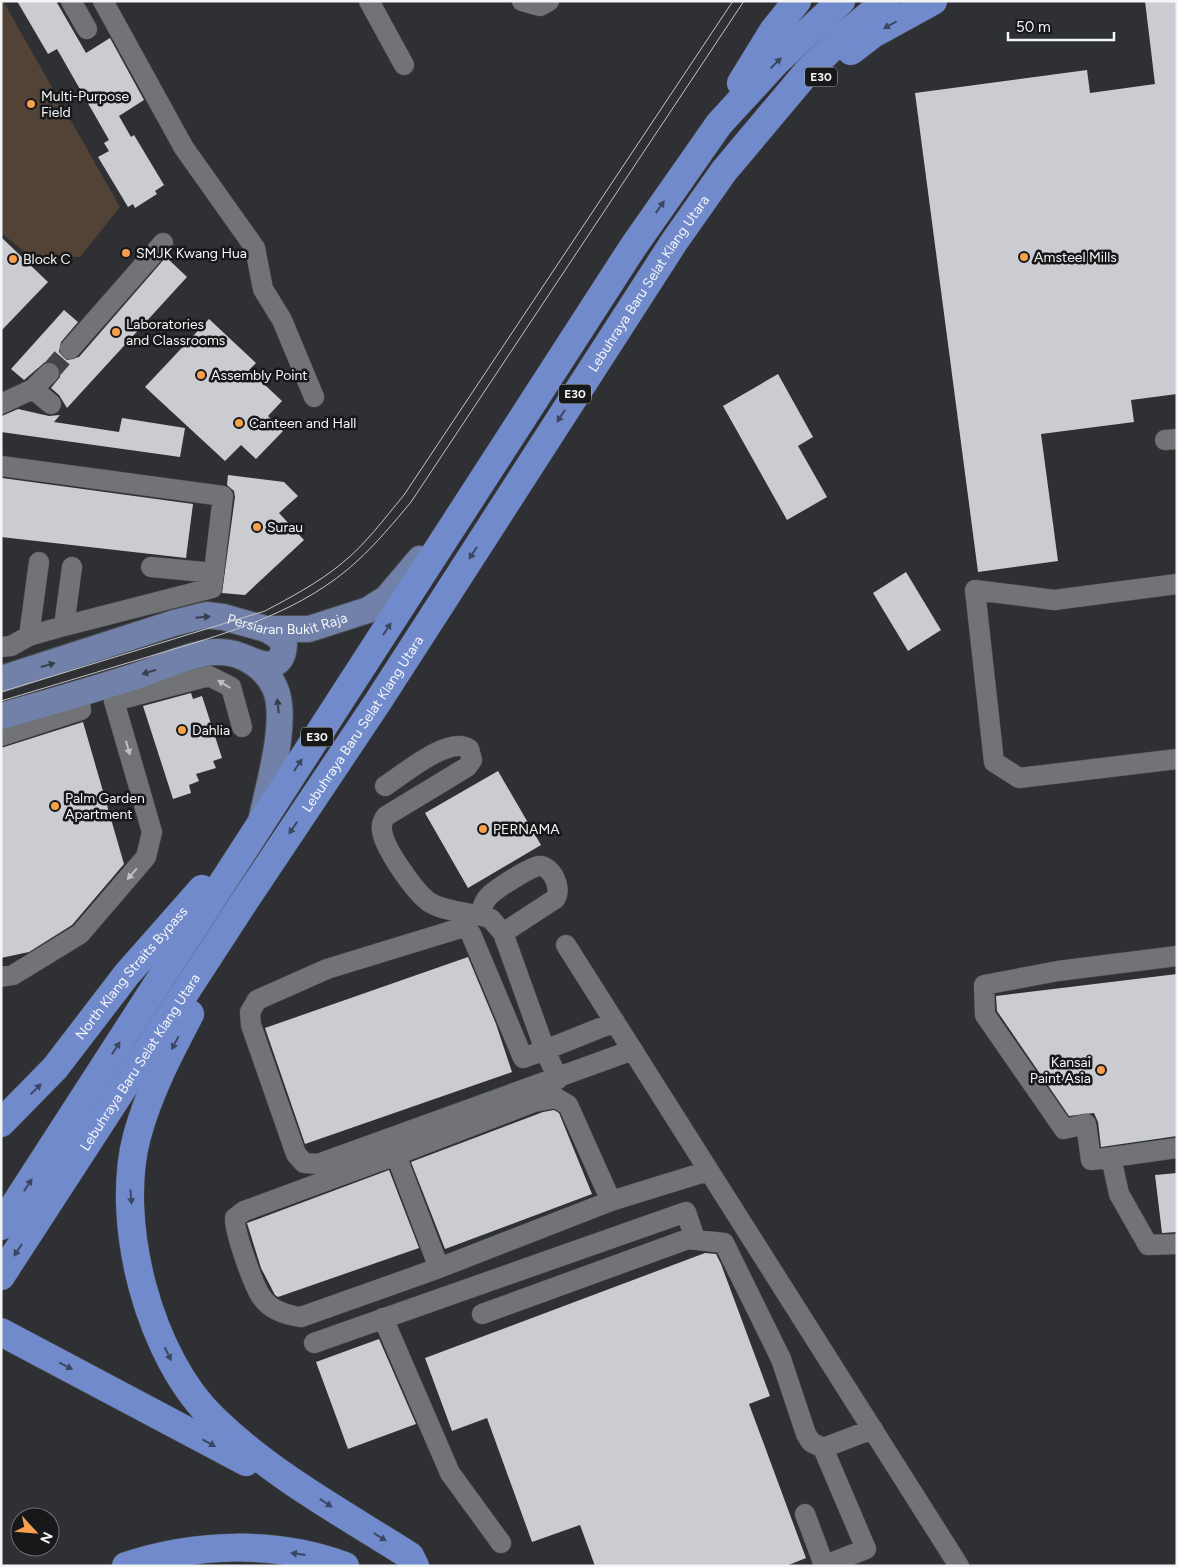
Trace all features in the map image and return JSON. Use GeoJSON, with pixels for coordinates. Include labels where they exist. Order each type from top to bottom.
{"type":"FeatureCollection","features":[{"type":"Feature","properties":{"kind":"highway","name":"Lebuhraya Baru Selat Klang Utara"},"geometry":{"type":"LineString","coordinates":[[719,124],[732,96],[773,31],[797,1]]}},
{"type":"Feature","properties":{"kind":"highway","name":"Lebuhraya Baru Selat Klang Utara"},"geometry":{"type":"LineString","coordinates":[[1,1226],[260,823],[505,449],[629,253],[719,124],[776,62],[842,1]]}},
{"type":"Feature","properties":{"kind":"highway","name":"Lebuhraya Baru Selat Klang Utara"},"geometry":{"type":"LineString","coordinates":[[1,1276],[242,905],[378,700],[674,242],[724,171],[808,72],[844,36],[886,1]]}},
{"type":"Feature","properties":{"kind":"highway","name":"Lebuhraya Baru Selat Klang Utara"},"geometry":{"type":"LineString","coordinates":[[724,171],[835,63],[873,34],[933,1]]}},
{"type":"Feature","properties":{"kind":"highway","name":"North Klang Straits Bypass"},"geometry":{"type":"LineString","coordinates":[[1,1123],[55,1068],[127,974],[260,823]]}},
{"type":"Feature","properties":{"kind":"highway"},"geometry":{"type":"LineString","coordinates":[[242,905],[223,950],[156,1078],[137,1137],[130,1185],[140,1284],[153,1321],[185,1387],[213,1419],[240,1443],[417,1563]]}},
{"type":"Feature","properties":{"kind":"highway"},"geometry":{"type":"LineString","coordinates":[[12,1338],[237,1458],[303,1487]]}},
{"type":"Feature","properties":{"kind":"highway"},"geometry":{"type":"LineString","coordinates":[[126,1566],[151,1558],[190,1550],[232,1548],[272,1550],[321,1557],[344,1566]]}},
{"type":"Feature","properties":{"kind":"main road","name":"Persiaran Bukit Raja"},"geometry":{"type":"LineString","coordinates":[[9,677],[191,618],[206,616],[223,617],[266,629],[309,629],[368,610],[387,598],[412,571],[450,514],[505,449]]}},
{"type":"Feature","properties":{"kind":"main road"},"geometry":{"type":"LineString","coordinates":[[1,716],[79,695],[113,692],[206,653],[234,654],[265,665],[274,664],[280,659],[284,644],[278,636],[266,629]]}},
{"type":"Feature","properties":{"kind":"main road"},"geometry":{"type":"LineString","coordinates":[[248,659],[268,676],[275,688],[280,727],[260,823]]}},
{"type":"Feature","properties":{"kind":"street"},"geometry":{"type":"LineString","coordinates":[[71,1],[87,29]]}},
{"type":"Feature","properties":{"kind":"street"},"geometry":{"type":"LineString","coordinates":[[102,1],[184,148],[255,248],[263,289],[282,320],[314,397]]}},
{"type":"Feature","properties":{"kind":"street"},"geometry":{"type":"LineString","coordinates":[[369,1],[404,65]]}},
{"type":"Feature","properties":{"kind":"street"},"geometry":{"type":"LineString","coordinates":[[522,1],[540,6],[549,1]]}},
{"type":"Feature","properties":{"kind":"street"},"geometry":{"type":"LineString","coordinates":[[70,349],[164,243]]}},
{"type":"Feature","properties":{"kind":"street"},"geometry":{"type":"LineString","coordinates":[[1,404],[33,389],[49,373]]}},
{"type":"Feature","properties":{"kind":"street"},"geometry":{"type":"LineString","coordinates":[[33,389],[51,404]]}},
{"type":"Feature","properties":{"kind":"street"},"geometry":{"type":"LineString","coordinates":[[1,466],[223,496],[212,588],[64,626],[29,636],[6,646],[9,677]]}},
{"type":"Feature","properties":{"kind":"street"},"geometry":{"type":"LineString","coordinates":[[29,636],[38,562]]}},
{"type":"Feature","properties":{"kind":"street"},"geometry":{"type":"LineString","coordinates":[[64,626],[72,567]]}},
{"type":"Feature","properties":{"kind":"street"},"geometry":{"type":"LineString","coordinates":[[151,567],[214,573]]}},
{"type":"Feature","properties":{"kind":"street"},"geometry":{"type":"LineString","coordinates":[[1177,584],[1054,600],[975,590],[994,762],[1019,778],[1177,759]]}},
{"type":"Feature","properties":{"kind":"street"},"geometry":{"type":"LineString","coordinates":[[1,977],[13,975],[80,934],[146,857],[152,832],[113,692],[209,676],[231,687],[242,727]]}},
{"type":"Feature","properties":{"kind":"street"},"geometry":{"type":"LineString","coordinates":[[1,736],[81,710],[79,695]]}},
{"type":"Feature","properties":{"kind":"street"},"geometry":{"type":"LineString","coordinates":[[385,786],[446,746],[463,745],[469,749],[472,760],[467,767],[386,816],[383,820],[382,831],[388,846],[414,887],[429,902],[480,915],[491,920],[503,934],[545,1050],[558,1079]]}},
{"type":"Feature","properties":{"kind":"street"},"geometry":{"type":"LineString","coordinates":[[480,915],[486,899],[493,892],[531,869],[538,866],[546,868],[559,887],[559,893],[555,899],[503,934]]}},
{"type":"Feature","properties":{"kind":"street"},"geometry":{"type":"LineString","coordinates":[[534,1086],[472,934],[464,927],[327,969],[257,1000],[250,1012],[251,1025],[296,1154],[304,1163],[318,1164],[558,1079],[633,1050]]}},
{"type":"Feature","properties":{"kind":"street"},"geometry":{"type":"LineString","coordinates":[[566,945],[959,1566]]}},
{"type":"Feature","properties":{"kind":"street"},"geometry":{"type":"LineString","coordinates":[[1177,956],[1058,971],[984,985],[985,1015],[1064,1128],[1086,1124],[1091,1160],[1177,1148]]}},
{"type":"Feature","properties":{"kind":"street"},"geometry":{"type":"LineString","coordinates":[[523,1058],[615,1022]]}},
{"type":"Feature","properties":{"kind":"street"},"geometry":{"type":"LineString","coordinates":[[612,1201],[568,1105],[556,1098],[534,1102],[396,1156],[238,1214],[234,1224],[243,1253],[262,1298],[271,1307],[285,1314],[301,1317],[439,1268],[612,1201],[708,1171]]}},
{"type":"Feature","properties":{"kind":"street"},"geometry":{"type":"LineString","coordinates":[[396,1156],[439,1268]]}},
{"type":"Feature","properties":{"kind":"street"},"geometry":{"type":"LineString","coordinates":[[1111,1157],[1119,1194],[1148,1244],[1177,1244]]}},
{"type":"Feature","properties":{"kind":"street"},"geometry":{"type":"LineString","coordinates":[[314,1343],[686,1212],[695,1239]]}},
{"type":"Feature","properties":{"kind":"street"},"geometry":{"type":"LineString","coordinates":[[482,1314],[688,1239],[724,1243],[781,1359],[806,1434],[811,1442],[823,1448],[866,1549],[823,1565],[805,1514]]}},
{"type":"Feature","properties":{"kind":"street"},"geometry":{"type":"LineString","coordinates":[[383,1318],[450,1472],[502,1543]]}},
{"type":"Feature","properties":{"kind":"street"},"geometry":{"type":"LineString","coordinates":[[823,1448],[873,1430]]}},
{"type":"Feature","properties":{"kind":"shaded area","name":"Multi-Purpose Field"},"geometry":{"type":"Polygon","coordinates":[[[1,1],[3,1],[120,207],[80,257],[30,256],[1,233],[1,1]]]}},
{"type":"Feature","properties":{"kind":"building"},"geometry":{"type":"Polygon","coordinates":[[[17,1],[56,1],[86,53],[110,38],[144,100],[119,116],[131,137],[134,135],[164,185],[155,191],[157,194],[135,208],[133,204],[128,207],[98,157],[109,151],[104,143],[109,140],[57,49],[48,54],[17,1]]]}},
{"type":"Feature","properties":{"kind":"building","name":"Amsteel Mills"},"geometry":{"type":"Polygon","coordinates":[[[1145,1],[1177,1],[1177,394],[1131,400],[1134,422],[1041,434],[1058,561],[978,572],[915,93],[1087,70],[1090,93],[1155,84],[1145,1]]]}},
{"type":"Feature","properties":{"kind":"building","name":"Block C"},"geometry":{"type":"Polygon","coordinates":[[[1,237],[48,282],[1,331],[1,237]]]}},
{"type":"Feature","properties":{"kind":"building","name":"Laboratories and Classrooms"},"geometry":{"type":"Polygon","coordinates":[[[166,257],[187,277],[67,408],[59,395],[51,388],[60,377],[60,369],[57,364],[45,362],[24,380],[11,369],[64,310],[78,322],[61,342],[59,352],[67,360],[79,357],[166,257]]]}},
{"type":"Feature","properties":{"kind":"building"},"geometry":{"type":"Polygon","coordinates":[[[209,319],[256,363],[249,370],[282,401],[268,416],[283,431],[256,459],[241,445],[225,461],[145,387],[209,319]]]}},
{"type":"Feature","properties":{"kind":"building"},"geometry":{"type":"Polygon","coordinates":[[[778,374],[813,437],[798,446],[827,497],[787,520],[723,406],[778,374]]]}},
{"type":"Feature","properties":{"kind":"building"},"geometry":{"type":"Polygon","coordinates":[[[18,409],[49,416],[60,415],[54,422],[119,432],[122,418],[185,428],[180,457],[1,432],[2,416],[18,409]]]}},
{"type":"Feature","properties":{"kind":"building","name":"Surau"},"geometry":{"type":"Polygon","coordinates":[[[228,475],[284,482],[298,496],[279,513],[304,540],[245,595],[222,593],[235,497],[234,491],[227,485],[228,475]]]}},
{"type":"Feature","properties":{"kind":"building"},"geometry":{"type":"Polygon","coordinates":[[[2,478],[193,504],[186,558],[1,537],[2,478]]]}},
{"type":"Feature","properties":{"kind":"building"},"geometry":{"type":"Polygon","coordinates":[[[906,572],[941,630],[908,651],[873,593],[906,572]]]}},
{"type":"Feature","properties":{"kind":"building","name":"Dahlia"},"geometry":{"type":"Polygon","coordinates":[[[191,693],[193,699],[202,696],[222,758],[213,761],[216,768],[196,774],[199,781],[189,785],[191,793],[173,799],[143,706],[191,693]]]}},
{"type":"Feature","properties":{"kind":"building","name":"Palm Garden Apartment"},"geometry":{"type":"Polygon","coordinates":[[[83,722],[124,864],[72,925],[29,952],[1,958],[1,748],[83,722]]]}},
{"type":"Feature","properties":{"kind":"building","name":"PERNAMA"},"geometry":{"type":"Polygon","coordinates":[[[498,771],[541,845],[468,888],[425,813],[498,771]]]}},
{"type":"Feature","properties":{"kind":"building"},"geometry":{"type":"Polygon","coordinates":[[[468,957],[496,1024],[512,1072],[305,1144],[265,1028],[468,957]]]}},
{"type":"Feature","properties":{"kind":"building","name":"Kansai Paint Asia"},"geometry":{"type":"Polygon","coordinates":[[[1177,974],[1177,1136],[1101,1147],[1098,1122],[1094,1113],[1069,1116],[997,1011],[996,996],[1177,974]]]}},
{"type":"Feature","properties":{"kind":"building"},"geometry":{"type":"Polygon","coordinates":[[[554,1110],[559,1113],[592,1194],[445,1249],[411,1162],[543,1112],[554,1110]]]}},
{"type":"Feature","properties":{"kind":"building"},"geometry":{"type":"Polygon","coordinates":[[[389,1170],[419,1248],[278,1297],[275,1295],[261,1268],[247,1223],[389,1170]]]}},
{"type":"Feature","properties":{"kind":"building"},"geometry":{"type":"Polygon","coordinates":[[[1177,1173],[1177,1232],[1162,1233],[1155,1175],[1177,1173]]]}},
{"type":"Feature","properties":{"kind":"building"},"geometry":{"type":"Polygon","coordinates":[[[705,1253],[716,1254],[721,1264],[770,1396],[749,1404],[806,1558],[786,1566],[595,1566],[580,1525],[532,1542],[487,1418],[452,1431],[425,1358],[705,1253]]]}},
{"type":"Feature","properties":{"kind":"building"},"geometry":{"type":"Polygon","coordinates":[[[379,1339],[416,1424],[348,1449],[316,1362],[379,1339]]]}},
{"type":"Feature","properties":{"kind":"tunnel"},"geometry":{"type":"LineString","coordinates":[[49,373],[70,349]]}},
{"type":"Feature","properties":{"kind":"tram line"},"geometry":{"type":"LineString","coordinates":[[1,692],[265,611],[314,584],[350,557],[404,495],[733,1]]}},
{"type":"Feature","properties":{"kind":"tram line"},"geometry":{"type":"LineString","coordinates":[[1,701],[205,640],[255,622],[303,600],[356,562],[381,538],[411,502],[744,1]]}},
{"type":"Feature","properties":{"kind":"place","name":"Multi-Purpose Field"},"geometry":{"type":"Point","coordinates":[31,104]}},
{"type":"Feature","properties":{"kind":"place","name":"SMJK Kwang Hua"},"geometry":{"type":"Point","coordinates":[126,253]}},
{"type":"Feature","properties":{"kind":"place","name":"Amsteel Mills"},"geometry":{"type":"Point","coordinates":[1024,257]}},
{"type":"Feature","properties":{"kind":"place","name":"Block C"},"geometry":{"type":"Point","coordinates":[13,259]}},
{"type":"Feature","properties":{"kind":"place","name":"Laboratories and Classrooms"},"geometry":{"type":"Point","coordinates":[116,332]}},
{"type":"Feature","properties":{"kind":"place","name":"Assembly Point"},"geometry":{"type":"Point","coordinates":[201,375]}},
{"type":"Feature","properties":{"kind":"place","name":"Canteen and Hall"},"geometry":{"type":"Point","coordinates":[239,423]}},
{"type":"Feature","properties":{"kind":"place","name":"Surau"},"geometry":{"type":"Point","coordinates":[257,527]}},
{"type":"Feature","properties":{"kind":"place","name":"Dahlia"},"geometry":{"type":"Point","coordinates":[182,730]}},
{"type":"Feature","properties":{"kind":"place","name":"Palm Garden Apartment"},"geometry":{"type":"Point","coordinates":[55,806]}},
{"type":"Feature","properties":{"kind":"place","name":"PERNAMA"},"geometry":{"type":"Point","coordinates":[483,829]}},
{"type":"Feature","properties":{"kind":"place","name":"Kansai Paint Asia"},"geometry":{"type":"Point","coordinates":[1101,1070]}}]}
